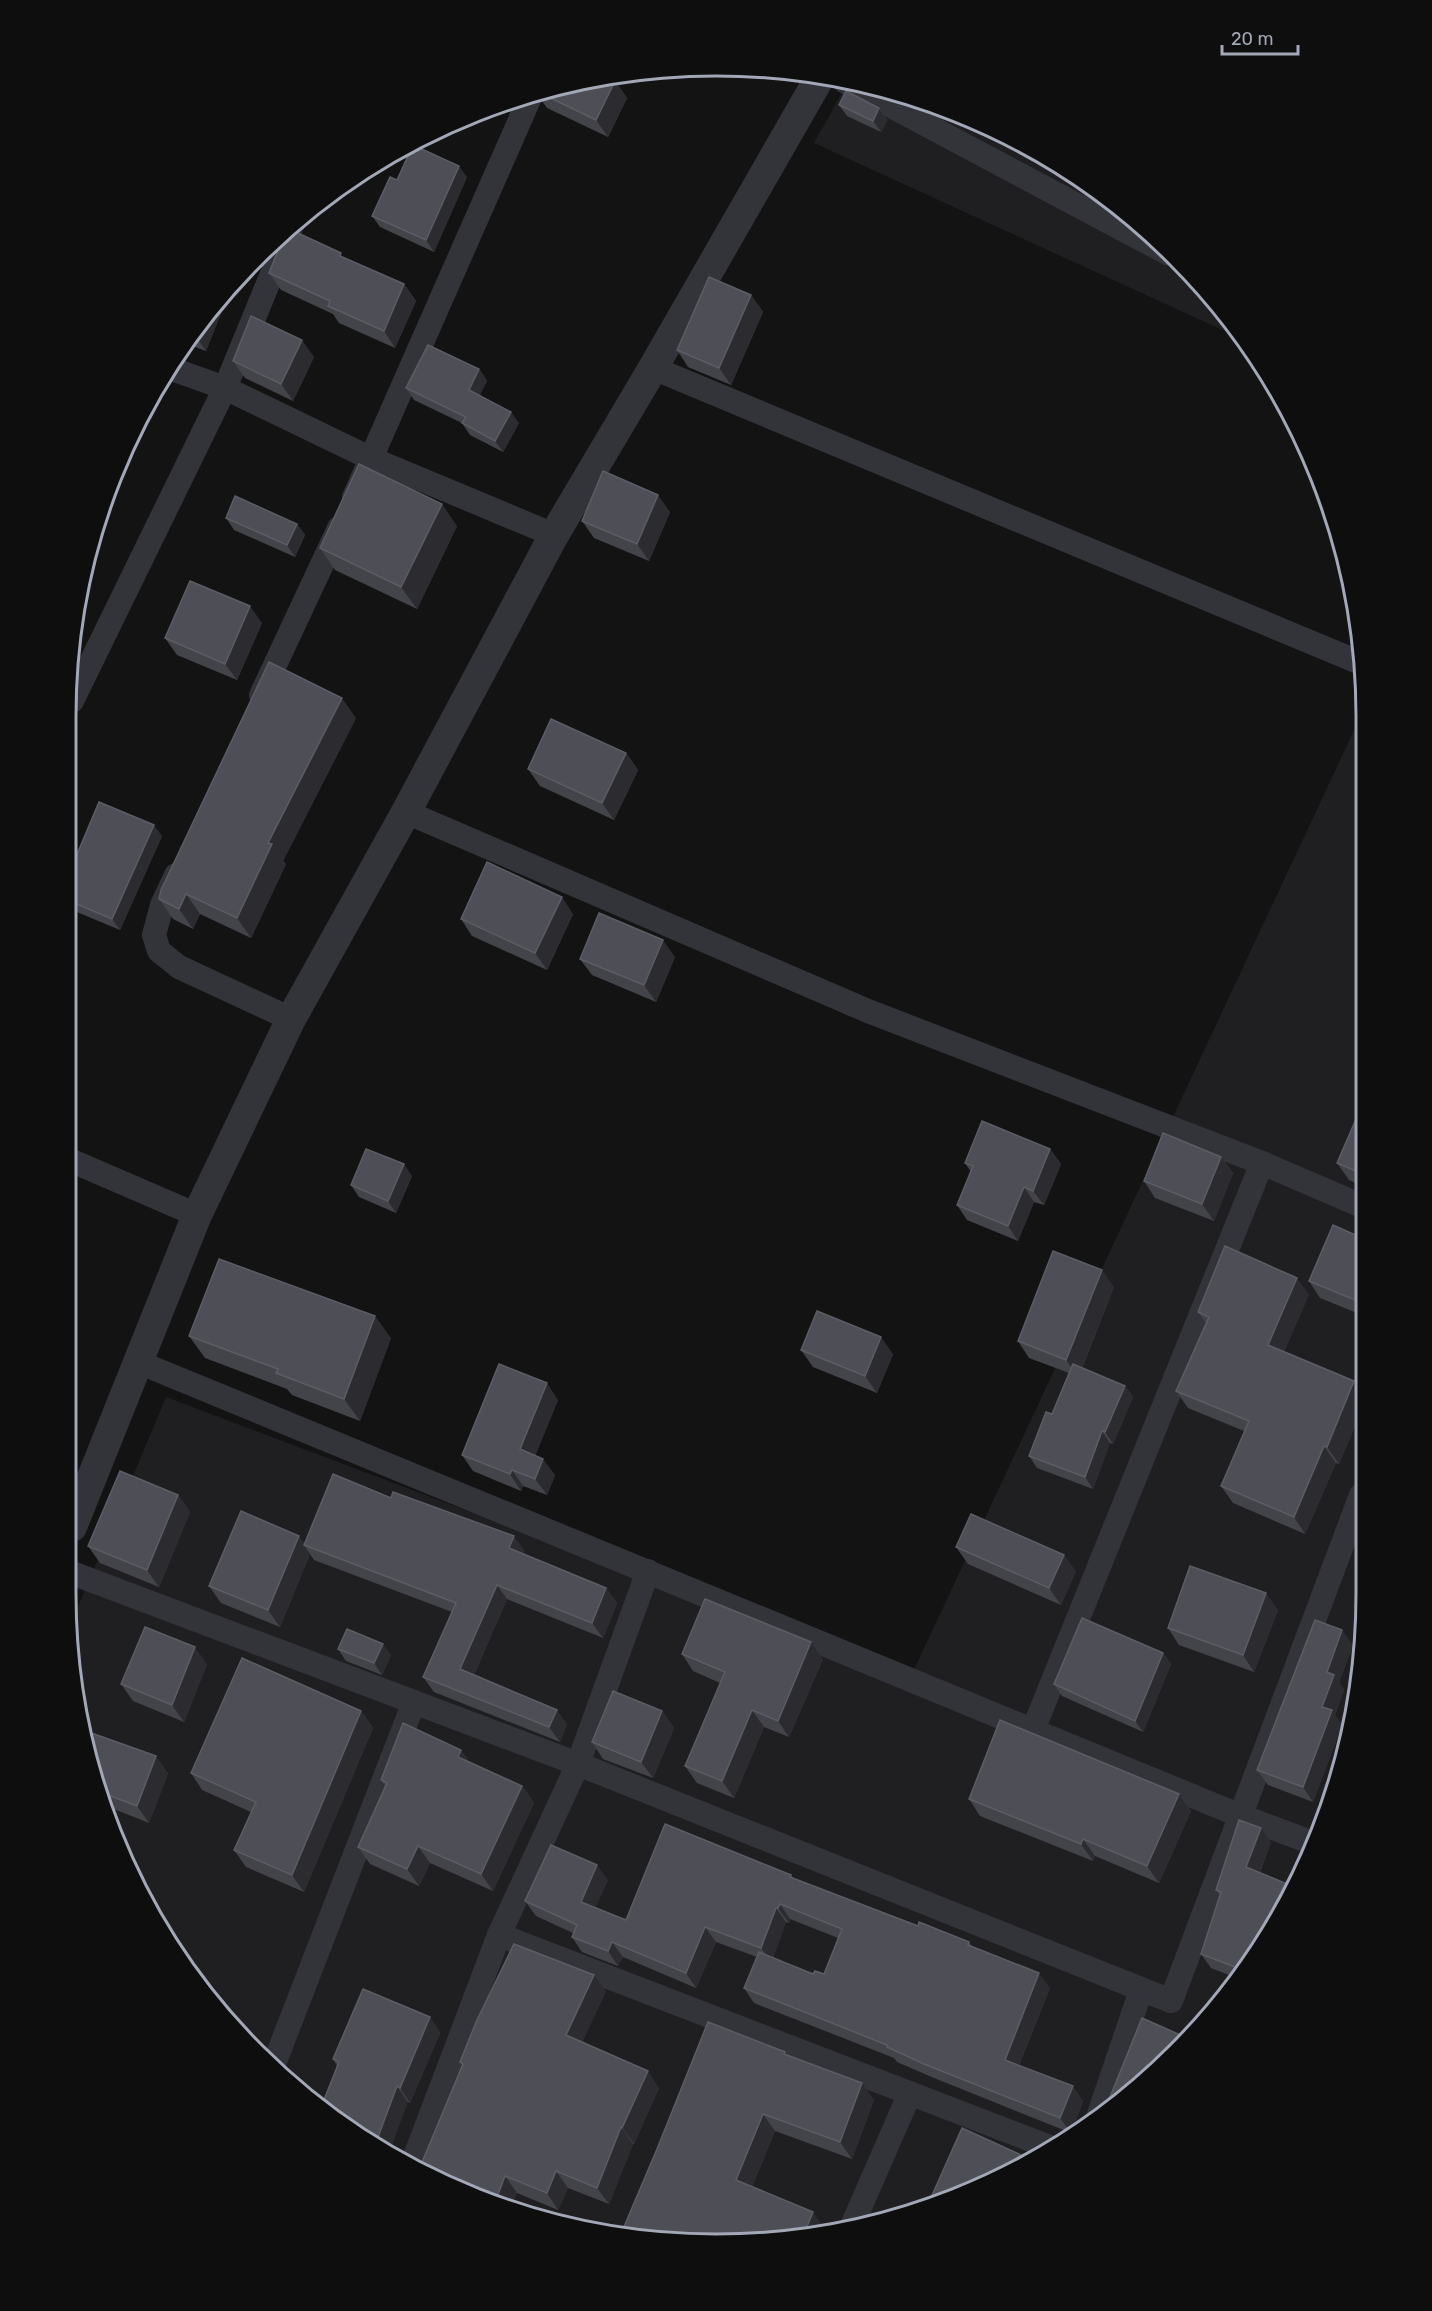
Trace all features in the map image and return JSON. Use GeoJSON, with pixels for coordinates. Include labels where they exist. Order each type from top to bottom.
{"type":"FeatureCollection","features":[{"type":"Feature","properties":{"kind":"street"},"geometry":{"type":"LineString","coordinates":[[76,1517],[197,1215],[291,1019],[406,812],[554,536],[816,85]]}},
{"type":"Feature","properties":{"kind":"street"},"geometry":{"type":"LineString","coordinates":[[872,96],[1144,241]]}},
{"type":"Feature","properties":{"kind":"street"},"geometry":{"type":"LineString","coordinates":[[252,714],[372,459],[527,105]]}},
{"type":"Feature","properties":{"kind":"street"},"geometry":{"type":"LineString","coordinates":[[77,689],[225,388],[284,245]]}},
{"type":"Feature","properties":{"kind":"street"},"geometry":{"type":"LineString","coordinates":[[653,368],[1353,660]]}},
{"type":"Feature","properties":{"kind":"street"},"geometry":{"type":"LineString","coordinates":[[178,371],[225,388],[372,459],[554,536]]}},
{"type":"Feature","properties":{"kind":"street"},"geometry":{"type":"LineString","coordinates":[[406,812],[868,1011],[1262,1163],[1356,1203]]}},
{"type":"Feature","properties":{"kind":"street"},"geometry":{"type":"LineString","coordinates":[[187,852],[162,905],[154,935],[159,951],[179,967],[291,1019]]}},
{"type":"Feature","properties":{"kind":"street"},"geometry":{"type":"LineString","coordinates":[[76,1163],[197,1215]]}},
{"type":"Feature","properties":{"kind":"street"},"geometry":{"type":"LineString","coordinates":[[1034,1730],[1262,1163]]}},
{"type":"Feature","properties":{"kind":"street"},"geometry":{"type":"LineString","coordinates":[[138,1362],[1241,1816],[1307,1841]]}},
{"type":"Feature","properties":{"kind":"street"},"geometry":{"type":"LineString","coordinates":[[76,1575],[578,1764],[1171,2001],[1356,1507]]}},
{"type":"Feature","properties":{"kind":"street"},"geometry":{"type":"LineString","coordinates":[[414,2159],[499,1935],[578,1764],[648,1571]]}},
{"type":"Feature","properties":{"kind":"street"},"geometry":{"type":"LineString","coordinates":[[276,2059],[414,1702]]}},
{"type":"Feature","properties":{"kind":"street"},"geometry":{"type":"LineString","coordinates":[[499,1935],[708,2027],[910,2093],[1043,2145]]}},
{"type":"Feature","properties":{"kind":"street"},"geometry":{"type":"LineString","coordinates":[[1102,2104],[1141,1990]]}},
{"type":"Feature","properties":{"kind":"street"},"geometry":{"type":"LineString","coordinates":[[855,2219],[910,2093]]}},
{"type":"Feature","properties":{"kind":"shaded area"},"geometry":{"type":"Polygon","coordinates":[[[844,90],[922,110],[999,142],[1071,184],[1138,235],[1197,294],[1227,332],[814,143],[844,90]]]}},
{"type":"Feature","properties":{"kind":"shaded area"},"geometry":{"type":"Polygon","coordinates":[[[1356,726],[1356,1595],[1350,1678],[1343,1720],[1322,1801],[1307,1840],[1290,1878],[1248,1950],[1197,2017],[1168,2047],[1138,2076],[1071,2127],[999,2169],[922,2201],[841,2222],[758,2233],[674,2233],[591,2222],[510,2201],[433,2169],[361,2127],[294,2076],[235,2017],[184,1950],[142,1878],[110,1801],[89,1720],[82,1678],[77,1610],[166,1397],[910,1678],[1356,726]]]}},
{"type":"Feature","properties":{"kind":"building"},"geometry":{"type":"Polygon","coordinates":[[[613,85],[596,120],[550,98],[613,85]]]}},
{"type":"Feature","properties":{"kind":"building"},"geometry":{"type":"Polygon","coordinates":[[[846,91],[879,108],[873,121],[839,105],[846,91]]]}},
{"type":"Feature","properties":{"kind":"building"},"geometry":{"type":"Polygon","coordinates":[[[421,149],[459,166],[426,240],[372,216],[390,177],[397,180],[408,155],[421,149]]]}},
{"type":"Feature","properties":{"kind":"building"},"geometry":{"type":"Polygon","coordinates":[[[297,233],[341,253],[340,256],[404,284],[384,331],[328,306],[330,301],[269,273],[278,250],[297,233]]]}},
{"type":"Feature","properties":{"kind":"building"},"geometry":{"type":"Polygon","coordinates":[[[709,277],[751,295],[719,368],[677,350],[709,277]]]}},
{"type":"Feature","properties":{"kind":"building"},"geometry":{"type":"Polygon","coordinates":[[[251,316],[302,340],[281,384],[233,361],[251,316]]]}},
{"type":"Feature","properties":{"kind":"building"},"geometry":{"type":"Polygon","coordinates":[[[428,345],[479,369],[469,390],[511,412],[495,441],[462,423],[466,417],[406,388],[428,345]]]}},
{"type":"Feature","properties":{"kind":"building"},"geometry":{"type":"Polygon","coordinates":[[[359,464],[442,504],[401,587],[320,548],[359,464]]]}},
{"type":"Feature","properties":{"kind":"building"},"geometry":{"type":"Polygon","coordinates":[[[603,471],[658,495],[637,544],[582,521],[603,471]]]}},
{"type":"Feature","properties":{"kind":"building"},"geometry":{"type":"Polygon","coordinates":[[[235,496],[297,524],[287,545],[226,518],[235,496]]]}},
{"type":"Feature","properties":{"kind":"building"},"geometry":{"type":"Polygon","coordinates":[[[190,581],[250,606],[225,664],[165,638],[190,581]]]}},
{"type":"Feature","properties":{"kind":"building"},"geometry":{"type":"Polygon","coordinates":[[[269,662],[342,698],[268,843],[272,844],[237,918],[186,894],[179,909],[159,899],[161,890],[269,662]]]}},
{"type":"Feature","properties":{"kind":"building"},"geometry":{"type":"Polygon","coordinates":[[[551,719],[626,753],[602,803],[528,769],[551,719]]]}},
{"type":"Feature","properties":{"kind":"building"},"geometry":{"type":"Polygon","coordinates":[[[99,802],[154,825],[112,919],[76,904],[76,857],[99,802]]]}},
{"type":"Feature","properties":{"kind":"building"},"geometry":{"type":"Polygon","coordinates":[[[487,862],[562,897],[535,953],[461,919],[487,862]]]}},
{"type":"Feature","properties":{"kind":"building"},"geometry":{"type":"Polygon","coordinates":[[[599,913],[663,940],[644,985],[580,959],[599,913]]]}},
{"type":"Feature","properties":{"kind":"building"},"geometry":{"type":"Polygon","coordinates":[[[1356,1119],[1356,1171],[1337,1163],[1356,1119]]]}},
{"type":"Feature","properties":{"kind":"building"},"geometry":{"type":"Polygon","coordinates":[[[982,1121],[1050,1149],[1033,1191],[1024,1187],[1008,1226],[957,1205],[973,1166],[965,1163],[982,1121]]]}},
{"type":"Feature","properties":{"kind":"building"},"geometry":{"type":"Polygon","coordinates":[[[1163,1133],[1221,1157],[1202,1204],[1144,1181],[1163,1133]]]}},
{"type":"Feature","properties":{"kind":"building"},"geometry":{"type":"Polygon","coordinates":[[[366,1149],[404,1164],[388,1201],[351,1185],[366,1149]]]}},
{"type":"Feature","properties":{"kind":"building"},"geometry":{"type":"Polygon","coordinates":[[[1333,1225],[1356,1235],[1356,1301],[1309,1281],[1333,1225]]]}},
{"type":"Feature","properties":{"kind":"building"},"geometry":{"type":"Polygon","coordinates":[[[1225,1246],[1297,1278],[1268,1345],[1354,1381],[1327,1447],[1324,1446],[1294,1517],[1221,1486],[1249,1421],[1176,1391],[1209,1317],[1198,1312],[1225,1246]]]}},
{"type":"Feature","properties":{"kind":"building"},"geometry":{"type":"Polygon","coordinates":[[[1053,1251],[1102,1270],[1066,1360],[1018,1341],[1053,1251]]]}},
{"type":"Feature","properties":{"kind":"building"},"geometry":{"type":"Polygon","coordinates":[[[219,1259],[375,1316],[344,1399],[276,1373],[278,1369],[189,1336],[219,1259]]]}},
{"type":"Feature","properties":{"kind":"building"},"geometry":{"type":"Polygon","coordinates":[[[817,1311],[881,1337],[865,1376],[801,1350],[817,1311]]]}},
{"type":"Feature","properties":{"kind":"building"},"geometry":{"type":"Polygon","coordinates":[[[499,1364],[547,1383],[520,1449],[543,1459],[535,1479],[512,1470],[510,1474],[462,1455],[499,1364]]]}},
{"type":"Feature","properties":{"kind":"building"},"geometry":{"type":"Polygon","coordinates":[[[1073,1364],[1125,1386],[1105,1432],[1102,1431],[1085,1477],[1029,1456],[1046,1412],[1052,1414],[1073,1364]]]}},
{"type":"Feature","properties":{"kind":"building"},"geometry":{"type":"Polygon","coordinates":[[[120,1471],[178,1495],[147,1570],[88,1546],[120,1471]]]}},
{"type":"Feature","properties":{"kind":"building"},"geometry":{"type":"Polygon","coordinates":[[[333,1474],[391,1498],[393,1492],[514,1536],[509,1548],[606,1588],[592,1623],[497,1585],[460,1669],[557,1710],[549,1727],[423,1677],[456,1603],[304,1545],[333,1474]]]}},
{"type":"Feature","properties":{"kind":"building"},"geometry":{"type":"Polygon","coordinates":[[[241,1511],[299,1536],[268,1610],[209,1586],[241,1511]]]}},
{"type":"Feature","properties":{"kind":"building"},"geometry":{"type":"Polygon","coordinates":[[[971,1514],[1064,1555],[1049,1588],[956,1547],[971,1514]]]}},
{"type":"Feature","properties":{"kind":"building"},"geometry":{"type":"Polygon","coordinates":[[[1190,1566],[1266,1593],[1243,1655],[1168,1628],[1190,1566]]]}},
{"type":"Feature","properties":{"kind":"building"},"geometry":{"type":"Polygon","coordinates":[[[705,1599],[811,1642],[778,1721],[752,1710],[722,1781],[685,1766],[725,1672],[682,1654],[705,1599]]]}},
{"type":"Feature","properties":{"kind":"building"},"geometry":{"type":"Polygon","coordinates":[[[1082,1618],[1163,1653],[1135,1721],[1054,1684],[1082,1618]]]}},
{"type":"Feature","properties":{"kind":"building"},"geometry":{"type":"Polygon","coordinates":[[[1315,1620],[1342,1630],[1327,1672],[1334,1675],[1322,1707],[1332,1710],[1303,1787],[1257,1770],[1315,1620]]]}},
{"type":"Feature","properties":{"kind":"building"},"geometry":{"type":"Polygon","coordinates":[[[145,1627],[195,1647],[172,1705],[121,1684],[145,1627]]]}},
{"type":"Feature","properties":{"kind":"building"},"geometry":{"type":"Polygon","coordinates":[[[347,1629],[383,1644],[374,1663],[338,1649],[347,1629]]]}},
{"type":"Feature","properties":{"kind":"building"},"geometry":{"type":"Polygon","coordinates":[[[242,1658],[361,1711],[292,1875],[234,1850],[256,1802],[191,1773],[242,1658]]]}},
{"type":"Feature","properties":{"kind":"building"},"geometry":{"type":"Polygon","coordinates":[[[613,1691],[662,1711],[641,1762],[592,1742],[613,1691]]]}},
{"type":"Feature","properties":{"kind":"building"},"geometry":{"type":"Polygon","coordinates":[[[1000,1720],[1179,1794],[1147,1866],[1083,1839],[1081,1844],[969,1799],[1000,1720]]]}},
{"type":"Feature","properties":{"kind":"building"},"geometry":{"type":"Polygon","coordinates":[[[403,1723],[461,1750],[458,1757],[522,1786],[481,1874],[418,1846],[407,1869],[358,1847],[387,1783],[381,1780],[403,1723]]]}},
{"type":"Feature","properties":{"kind":"building"},"geometry":{"type":"Polygon","coordinates":[[[92,1733],[156,1756],[137,1806],[108,1795],[92,1733]]]}},
{"type":"Feature","properties":{"kind":"building"},"geometry":{"type":"Polygon","coordinates":[[[1239,1820],[1261,1828],[1246,1867],[1287,1884],[1270,1915],[1235,1967],[1201,1954],[1221,1892],[1216,1890],[1239,1820]]]}},
{"type":"Feature","properties":{"kind":"building"},"geometry":{"type":"Polygon","coordinates":[[[665,1824],[791,1875],[790,1877],[918,1926],[919,1922],[969,1942],[968,1945],[1039,1973],[1005,2060],[1073,2086],[1060,2118],[924,2064],[887,2045],[744,1988],[759,1952],[813,1974],[815,1971],[824,1974],[842,1929],[780,1904],[776,1908],[761,1948],[705,1927],[686,1973],[612,1942],[608,1951],[572,1937],[577,1925],[525,1901],[551,1845],[597,1865],[581,1902],[626,1920],[665,1824]]]}},
{"type":"Feature","properties":{"kind":"building"},"geometry":{"type":"Polygon","coordinates":[[[514,1944],[594,1975],[566,2035],[648,2071],[621,2127],[597,2188],[556,2171],[547,2193],[505,2176],[497,2196],[422,2163],[463,2064],[460,2062],[477,2020],[514,1944]]]}},
{"type":"Feature","properties":{"kind":"building"},"geometry":{"type":"Polygon","coordinates":[[[363,1989],[430,2017],[400,2088],[397,2086],[378,2138],[324,2100],[339,2062],[333,2059],[363,1989]]]}},
{"type":"Feature","properties":{"kind":"building"},"geometry":{"type":"Polygon","coordinates":[[[1142,2018],[1180,2035],[1138,2076],[1109,2098],[1142,2018]]]}},
{"type":"Feature","properties":{"kind":"building"},"geometry":{"type":"Polygon","coordinates":[[[708,2022],[862,2083],[840,2142],[763,2114],[736,2180],[813,2212],[807,2228],[758,2233],[716,2234],[674,2233],[624,2227],[708,2022]]]}},
{"type":"Feature","properties":{"kind":"building"},"geometry":{"type":"Polygon","coordinates":[[[962,2128],[1023,2156],[999,2169],[931,2198],[962,2128]]]}}]}
